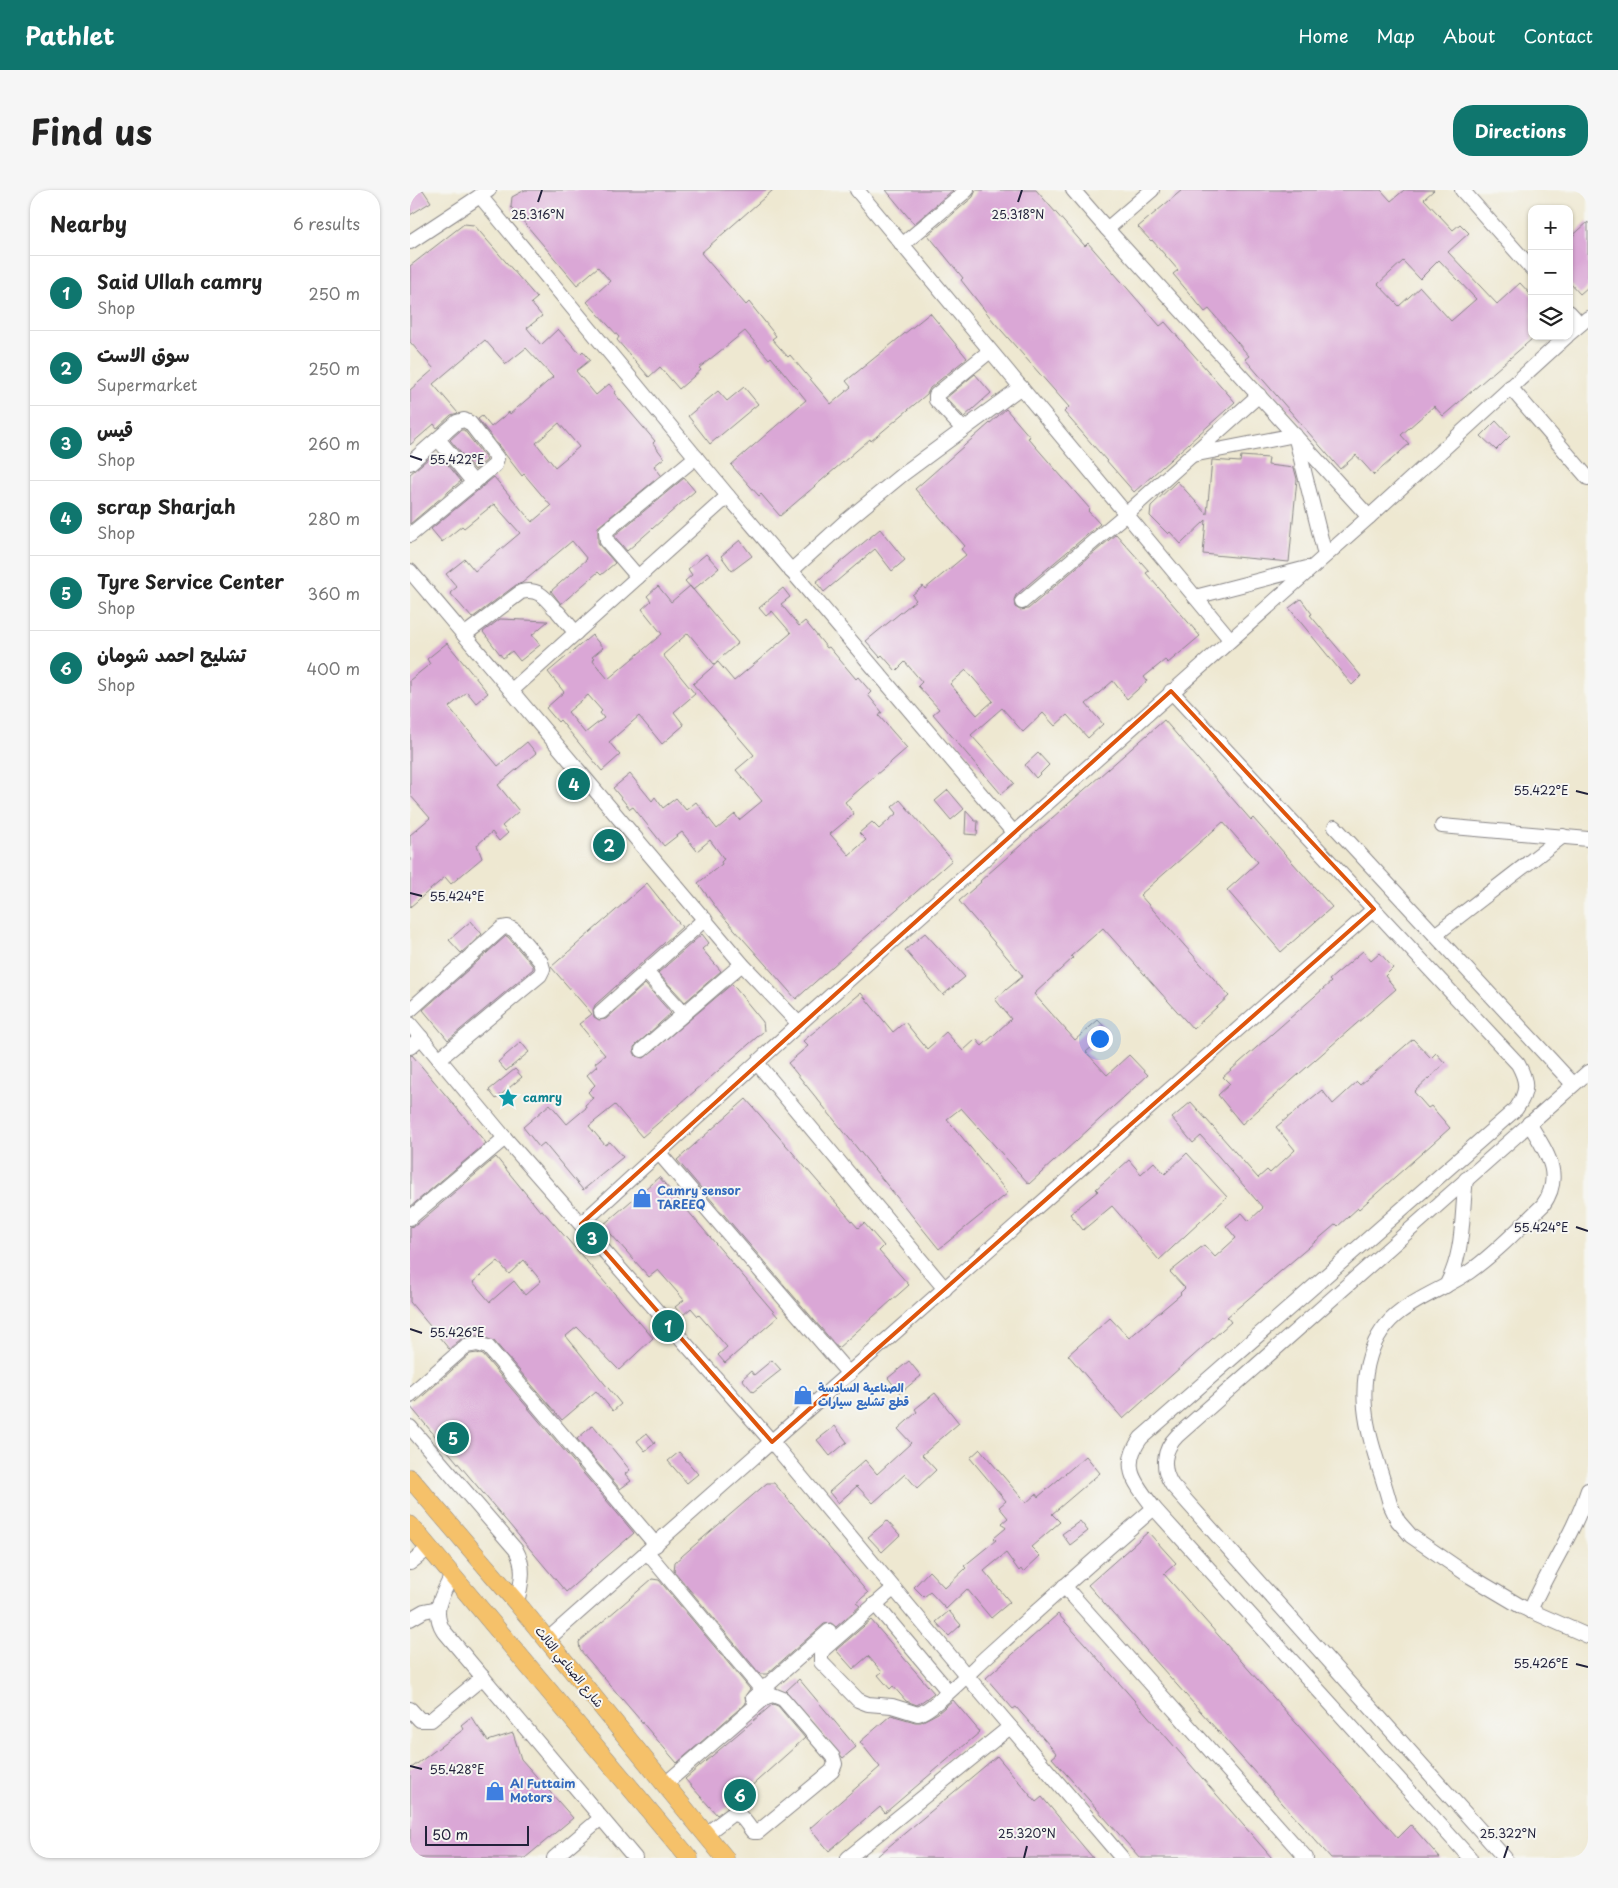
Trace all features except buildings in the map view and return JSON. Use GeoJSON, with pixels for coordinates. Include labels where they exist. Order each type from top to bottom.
{"type":"FeatureCollection","features":[{"type":"Feature","properties":{"kind":"main road","name":"شارع الصناعي الثالث"},"geometry":{"type":"LineString","coordinates":[[410,1478],[517,1603],[725,1858]]}},
{"type":"Feature","properties":{"kind":"main road"},"geometry":{"type":"LineString","coordinates":[[410,1525],[416,1557],[452,1575],[689,1858]]}},
{"type":"Feature","properties":{"kind":"street"},"geometry":{"type":"LineString","coordinates":[[902,245],[967,190]]}},
{"type":"Feature","properties":{"kind":"street"},"geometry":{"type":"LineString","coordinates":[[1073,190],[1369,516]]}},
{"type":"Feature","properties":{"kind":"street"},"geometry":{"type":"LineString","coordinates":[[1107,229],[1152,190]]}},
{"type":"Feature","properties":{"kind":"street"},"geometry":{"type":"LineString","coordinates":[[1462,190],[1528,264]]}},
{"type":"Feature","properties":{"kind":"street"},"geometry":{"type":"LineString","coordinates":[[862,192],[902,245],[1230,639]]}},
{"type":"Feature","properties":{"kind":"street"},"geometry":{"type":"LineString","coordinates":[[410,242],[484,193],[728,496],[1013,832]]}},
{"type":"Feature","properties":{"kind":"street"},"geometry":{"type":"LineString","coordinates":[[1573,314],[1584,321],[1573,331]]}},
{"type":"Feature","properties":{"kind":"street"},"geometry":{"type":"LineString","coordinates":[[581,1224],[799,1024],[1171,691],[1325,556],[1562,340]]}},
{"type":"Feature","properties":{"kind":"street"},"geometry":{"type":"LineString","coordinates":[[962,428],[936,400],[936,395],[990,351]]}},
{"type":"Feature","properties":{"kind":"street"},"geometry":{"type":"LineString","coordinates":[[791,571],[846,521],[903,474],[962,428],[1021,387]]}},
{"type":"Feature","properties":{"kind":"street"},"geometry":{"type":"LineString","coordinates":[[1510,387],[1588,478]]}},
{"type":"Feature","properties":{"kind":"street"},"geometry":{"type":"LineString","coordinates":[[1022,602],[1126,514],[1259,394]]}},
{"type":"Feature","properties":{"kind":"street"},"geometry":{"type":"LineString","coordinates":[[410,463],[457,422],[464,420],[470,423],[497,458],[495,465],[410,535]]}},
{"type":"Feature","properties":{"kind":"street"},"geometry":{"type":"LineString","coordinates":[[1192,456],[1295,435]]}},
{"type":"Feature","properties":{"kind":"street"},"geometry":{"type":"LineString","coordinates":[[1295,435],[1325,556]]}},
{"type":"Feature","properties":{"kind":"street"},"geometry":{"type":"LineString","coordinates":[[438,439],[474,482]]}},
{"type":"Feature","properties":{"kind":"street"},"geometry":{"type":"LineString","coordinates":[[638,577],[607,541],[606,531],[696,457]]}},
{"type":"Feature","properties":{"kind":"street"},"geometry":{"type":"LineString","coordinates":[[511,691],[728,496]]}},
{"type":"Feature","properties":{"kind":"street"},"geometry":{"type":"LineString","coordinates":[[1195,598],[1311,568]]}},
{"type":"Feature","properties":{"kind":"street"},"geometry":{"type":"LineString","coordinates":[[410,571],[742,964],[799,1024]]}},
{"type":"Feature","properties":{"kind":"street"},"geometry":{"type":"LineString","coordinates":[[464,635],[520,592],[527,590],[539,592],[576,633]]}},
{"type":"Feature","properties":{"kind":"street"},"geometry":{"type":"LineString","coordinates":[[1171,691],[1518,1064],[1524,1075],[1526,1087],[1523,1099],[1516,1109],[1141,1438],[1134,1447],[1130,1467],[1133,1478],[1154,1508],[1470,1858]]}},
{"type":"Feature","properties":{"kind":"street"},"geometry":{"type":"LineString","coordinates":[[1442,826],[1563,836],[1588,840]]}},
{"type":"Feature","properties":{"kind":"street"},"geometry":{"type":"LineString","coordinates":[[1335,827],[1573,1084]]}},
{"type":"Feature","properties":{"kind":"street"},"geometry":{"type":"LineString","coordinates":[[1435,935],[1563,836]]}},
{"type":"Feature","properties":{"kind":"street"},"geometry":{"type":"LineString","coordinates":[[547,1640],[1374,909]]}},
{"type":"Feature","properties":{"kind":"street"},"geometry":{"type":"LineString","coordinates":[[600,1012],[705,919]]}},
{"type":"Feature","properties":{"kind":"street"},"geometry":{"type":"LineString","coordinates":[[410,1010],[502,928],[508,927],[514,930],[541,962],[543,969],[540,975],[439,1059]]}},
{"type":"Feature","properties":{"kind":"street"},"geometry":{"type":"LineString","coordinates":[[642,1050],[742,964]]}},
{"type":"Feature","properties":{"kind":"street"},"geometry":{"type":"LineString","coordinates":[[646,972],[684,1014]]}},
{"type":"Feature","properties":{"kind":"street"},"geometry":{"type":"LineString","coordinates":[[410,1024],[505,1138],[772,1442],[890,1585],[1122,1858]]}},
{"type":"Feature","properties":{"kind":"street"},"geometry":{"type":"LineString","coordinates":[[410,1046],[421,1037]]}},
{"type":"Feature","properties":{"kind":"street"},"geometry":{"type":"LineString","coordinates":[[757,1063],[945,1289]]}},
{"type":"Feature","properties":{"kind":"street"},"geometry":{"type":"LineString","coordinates":[[1506,1858],[1172,1486],[1164,1466],[1168,1446],[1177,1436],[1588,1072]]}},
{"type":"Feature","properties":{"kind":"street"},"geometry":{"type":"LineString","coordinates":[[1529,1123],[1550,1161],[1553,1179],[1548,1197],[1484,1261],[1446,1286],[1401,1311],[1388,1323],[1378,1336],[1370,1355],[1366,1373],[1365,1407],[1367,1422],[1390,1504],[1393,1513],[1404,1529],[1419,1542],[1503,1597],[1588,1636]]}},
{"type":"Feature","properties":{"kind":"street"},"geometry":{"type":"LineString","coordinates":[[410,1218],[505,1138]]}},
{"type":"Feature","properties":{"kind":"street"},"geometry":{"type":"LineString","coordinates":[[659,1153],[849,1374]]}},
{"type":"Feature","properties":{"kind":"street"},"geometry":{"type":"LineString","coordinates":[[1446,1286],[1460,1248],[1466,1179]]}},
{"type":"Feature","properties":{"kind":"street"},"geometry":{"type":"LineString","coordinates":[[410,1395],[466,1346],[477,1344],[488,1347],[651,1548],[762,1690]]}},
{"type":"Feature","properties":{"kind":"street"},"geometry":{"type":"LineString","coordinates":[[410,1427],[516,1550],[523,1569],[517,1603]]}},
{"type":"Feature","properties":{"kind":"street"},"geometry":{"type":"LineString","coordinates":[[1530,1611],[1545,1577],[1571,1534],[1588,1490]]}},
{"type":"Feature","properties":{"kind":"street"},"geometry":{"type":"LineString","coordinates":[[890,1585],[875,1604],[824,1649],[820,1658],[823,1666],[858,1700],[868,1704],[892,1706],[913,1714],[923,1713],[1154,1508]]}},
{"type":"Feature","properties":{"kind":"street"},"geometry":{"type":"LineString","coordinates":[[452,1575],[438,1608],[437,1616],[443,1630],[635,1858]]}},
{"type":"Feature","properties":{"kind":"street"},"geometry":{"type":"LineString","coordinates":[[662,1781],[762,1690],[890,1585]]}},
{"type":"Feature","properties":{"kind":"street"},"geometry":{"type":"LineString","coordinates":[[1064,1586],[1306,1858]]}},
{"type":"Feature","properties":{"kind":"street"},"geometry":{"type":"LineString","coordinates":[[875,1604],[948,1691]]}},
{"type":"Feature","properties":{"kind":"street"},"geometry":{"type":"LineString","coordinates":[[410,1619],[424,1611],[438,1608]]}},
{"type":"Feature","properties":{"kind":"street"},"geometry":{"type":"LineString","coordinates":[[410,1709],[420,1720],[431,1720],[483,1677]]}},
{"type":"Feature","properties":{"kind":"street"},"geometry":{"type":"LineString","coordinates":[[662,1781],[766,1698],[773,1695],[783,1699],[833,1757],[835,1764],[832,1771],[758,1832],[753,1832],[740,1816],[736,1814],[730,1815],[706,1834]]}},
{"type":"Feature","properties":{"kind":"street"},"geometry":{"type":"LineString","coordinates":[[848,1858],[1010,1727]]}},
{"type":"Feature","properties":{"kind":"street"},"geometry":{"type":"LineString","coordinates":[[554,1858],[601,1818]]}},
{"type":"Feature","properties":{"kind":"highlighted area"},"geometry":{"type":"Polygon","coordinates":[[[1171,691],[1374,909],[772,1442],[581,1224],[1171,691]]]}},
{"type":"Feature","properties":{"kind":"place","name":"scrap Sharjah"},"geometry":{"type":"Point","coordinates":[574,784]}},
{"type":"Feature","properties":{"kind":"place","name":"سوق الاست"},"geometry":{"type":"Point","coordinates":[609,845]}},
{"type":"Feature","properties":{"kind":"place","name":"camry"},"geometry":{"type":"Point","coordinates":[508,1098]}},
{"type":"Feature","properties":{"kind":"place","name":"Camry sensor TAREEQ"},"geometry":{"type":"Point","coordinates":[642,1198]}},
{"type":"Feature","properties":{"kind":"place","name":"قيس"},"geometry":{"type":"Point","coordinates":[592,1238]}},
{"type":"Feature","properties":{"kind":"place","name":"Said Ullah camry"},"geometry":{"type":"Point","coordinates":[668,1326]}},
{"type":"Feature","properties":{"kind":"place","name":"الصناعية السادسة قطع تشليع سيارات"},"geometry":{"type":"Point","coordinates":[803,1395]}},
{"type":"Feature","properties":{"kind":"place","name":"Tyre Service Center"},"geometry":{"type":"Point","coordinates":[453,1438]}},
{"type":"Feature","properties":{"kind":"place","name":"Al Futtaim Motors"},"geometry":{"type":"Point","coordinates":[495,1791]}},
{"type":"Feature","properties":{"kind":"place","name":"تشليح احمد شومان"},"geometry":{"type":"Point","coordinates":[740,1795]}}]}
